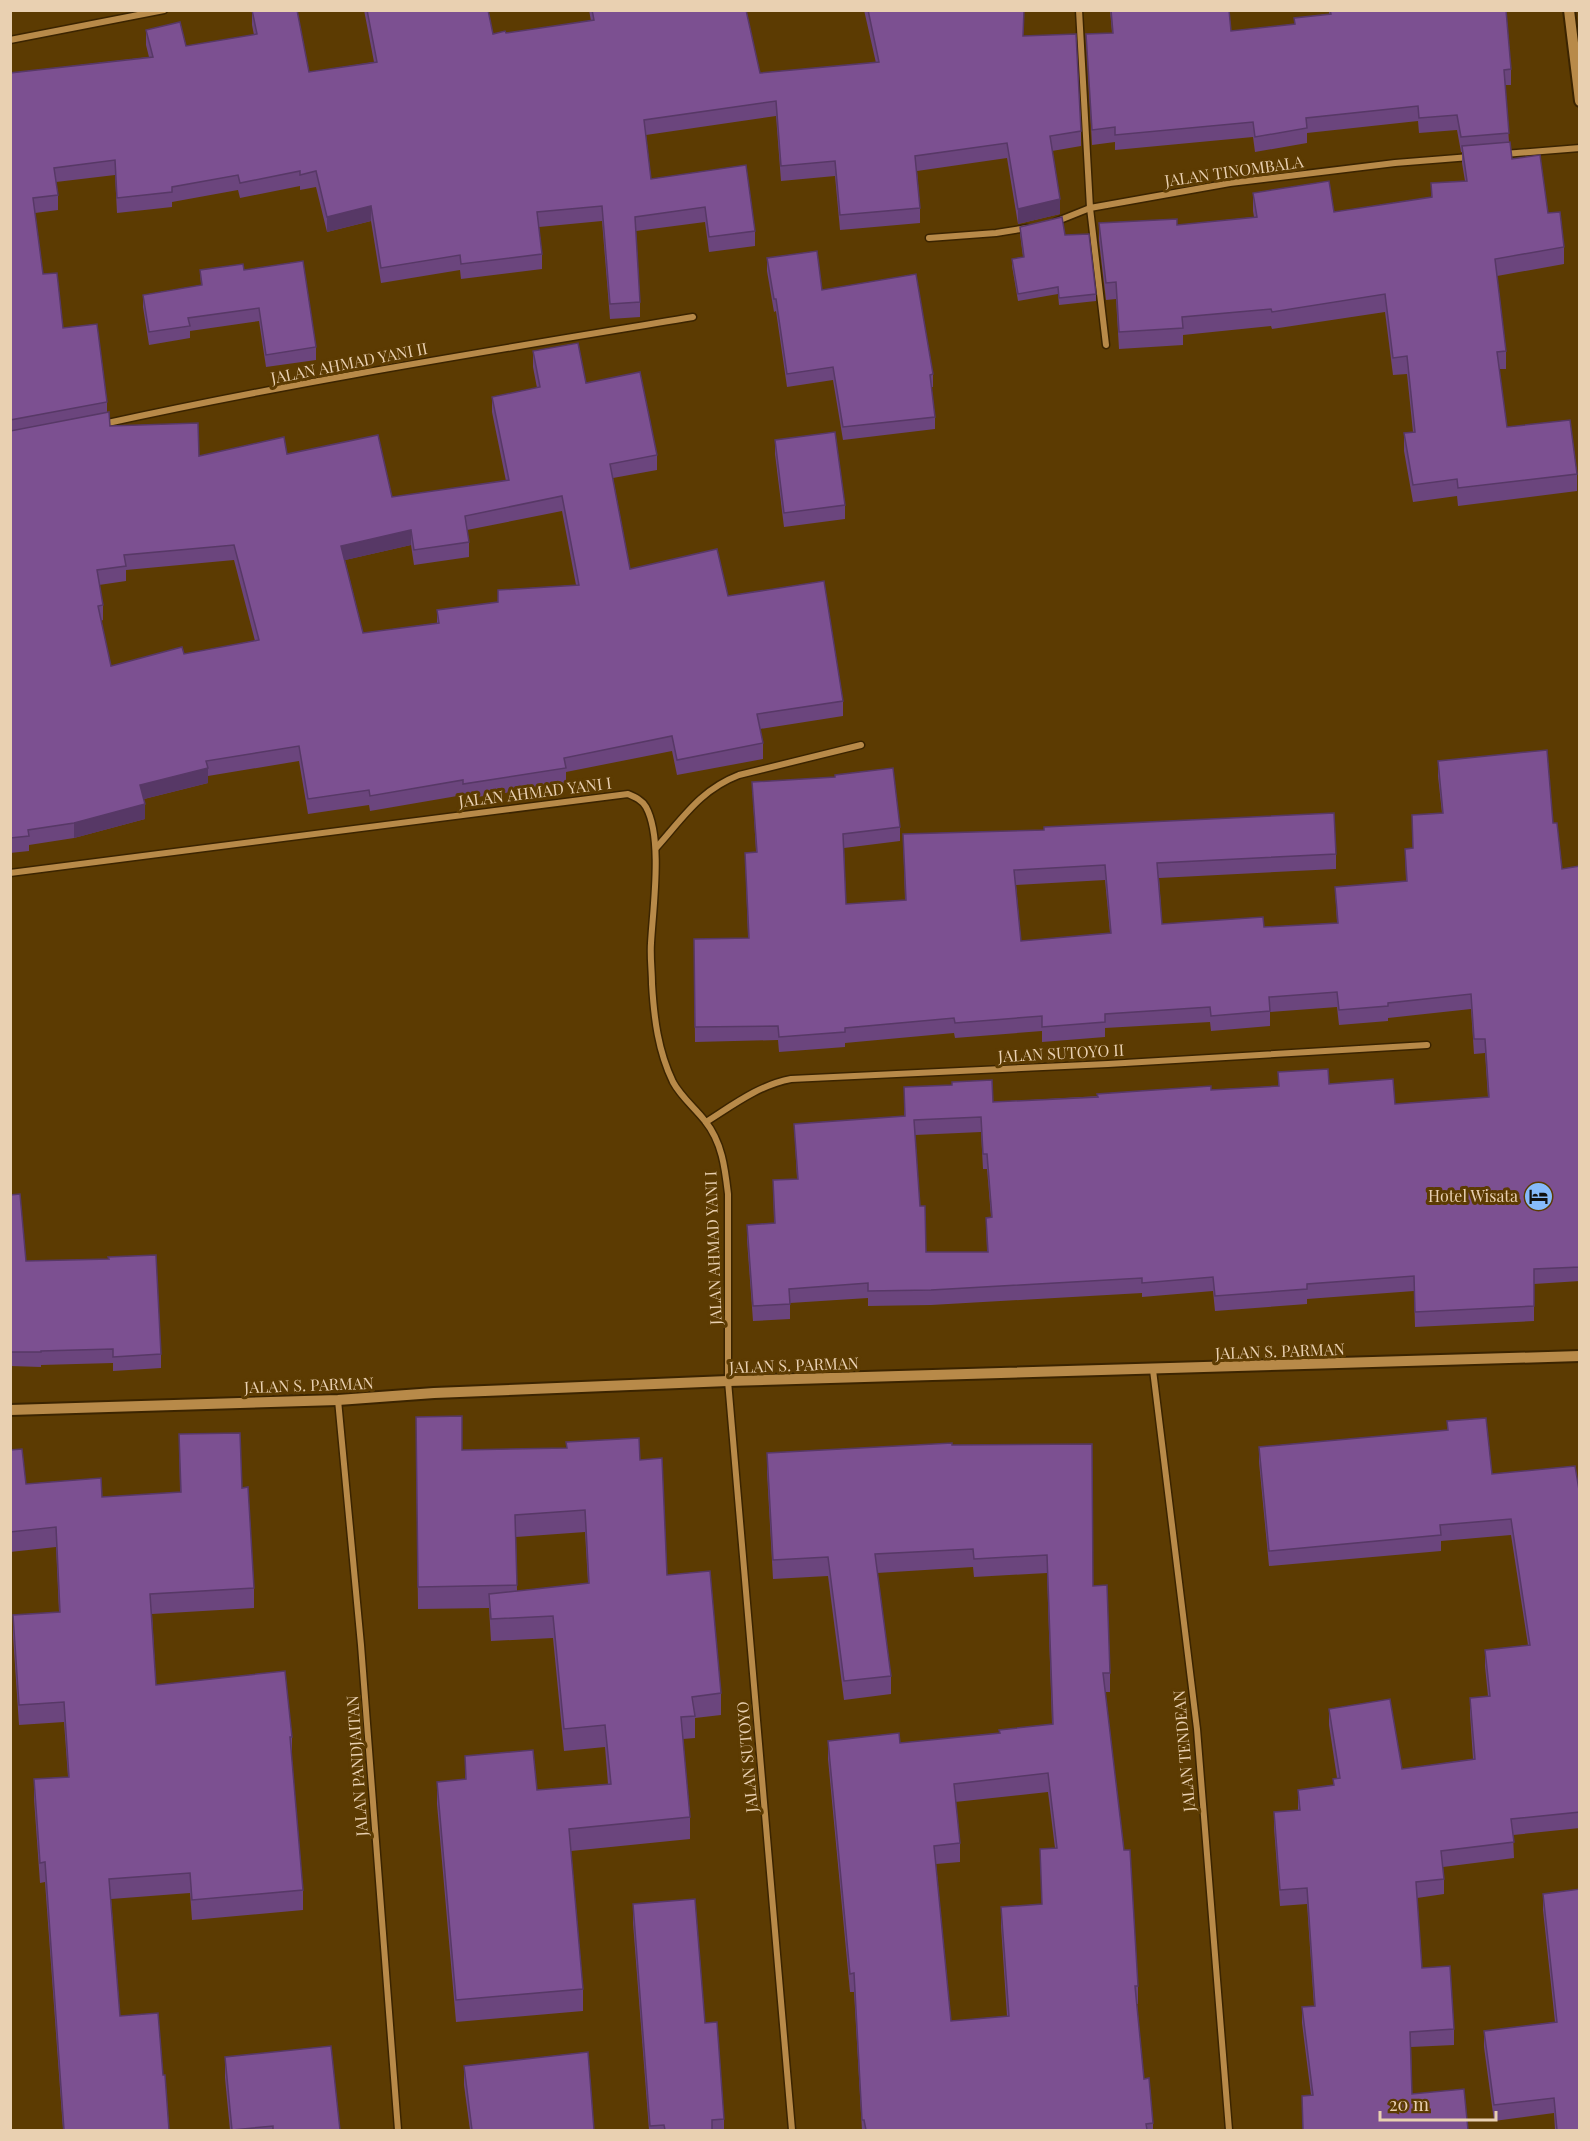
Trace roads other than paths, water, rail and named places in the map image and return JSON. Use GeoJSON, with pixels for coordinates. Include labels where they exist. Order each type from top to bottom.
{"type":"FeatureCollection","features":[{"type":"Feature","properties":{"kind":"street"},"geometry":{"type":"LineString","coordinates":[[10,40],[164,10]]}},
{"type":"Feature","properties":{"kind":"street"},"geometry":{"type":"LineString","coordinates":[[1079,10],[1090,208],[1106,345]]}},
{"type":"Feature","properties":{"kind":"street"},"geometry":{"type":"LineString","coordinates":[[1569,10],[1580,101]]}},
{"type":"Feature","properties":{"kind":"street"},"geometry":{"type":"LineString","coordinates":[[1499,154],[1580,147]]}},
{"type":"Feature","properties":{"kind":"street","name":"JALAN TINOMBALA"},"geometry":{"type":"LineString","coordinates":[[1046,224],[1090,208],[1230,183],[1476,156]]}},
{"type":"Feature","properties":{"kind":"street"},"geometry":{"type":"LineString","coordinates":[[929,238],[996,233],[1036,226]]}},
{"type":"Feature","properties":{"kind":"street","name":"JALAN AHMAD YANI II"},"geometry":{"type":"LineString","coordinates":[[100,425],[450,357],[693,317]]}},
{"type":"Feature","properties":{"kind":"street"},"geometry":{"type":"LineString","coordinates":[[656,848],[703,795],[724,781],[739,775],[861,745]]}},
{"type":"Feature","properties":{"kind":"street","name":"JALAN AHMAD YANI I"},"geometry":{"type":"LineString","coordinates":[[10,873],[628,794],[636,797],[645,805],[656,848],[651,947],[653,1005],[657,1037],[674,1084],[706,1122],[725,1166],[728,1194],[729,1382]]}},
{"type":"Feature","properties":{"kind":"street","name":"JALAN SUTOYO II"},"geometry":{"type":"LineString","coordinates":[[706,1122],[757,1090],[774,1082],[791,1079],[1108,1064],[1427,1045]]}},
{"type":"Feature","properties":{"kind":"street","name":"JALAN S. PARMAN"},"geometry":{"type":"LineString","coordinates":[[10,1410],[338,1400],[434,1393],[729,1382],[1580,1356]]}},
{"type":"Feature","properties":{"kind":"street","name":"JALAN TENDEAN"},"geometry":{"type":"LineString","coordinates":[[1153,1370],[1197,1729],[1230,2130]]}},
{"type":"Feature","properties":{"kind":"street","name":"JALAN SUTOYO"},"geometry":{"type":"LineString","coordinates":[[729,1382],[792,2130]]}},
{"type":"Feature","properties":{"kind":"street","name":"JALAN PANDJAITAN"},"geometry":{"type":"LineString","coordinates":[[338,1400],[361,1645],[398,2130]]}},
{"type":"Feature","properties":{"kind":"place","name":"Hotel Wisata"},"geometry":{"type":"Point","coordinates":[1539,1196]}}]}
